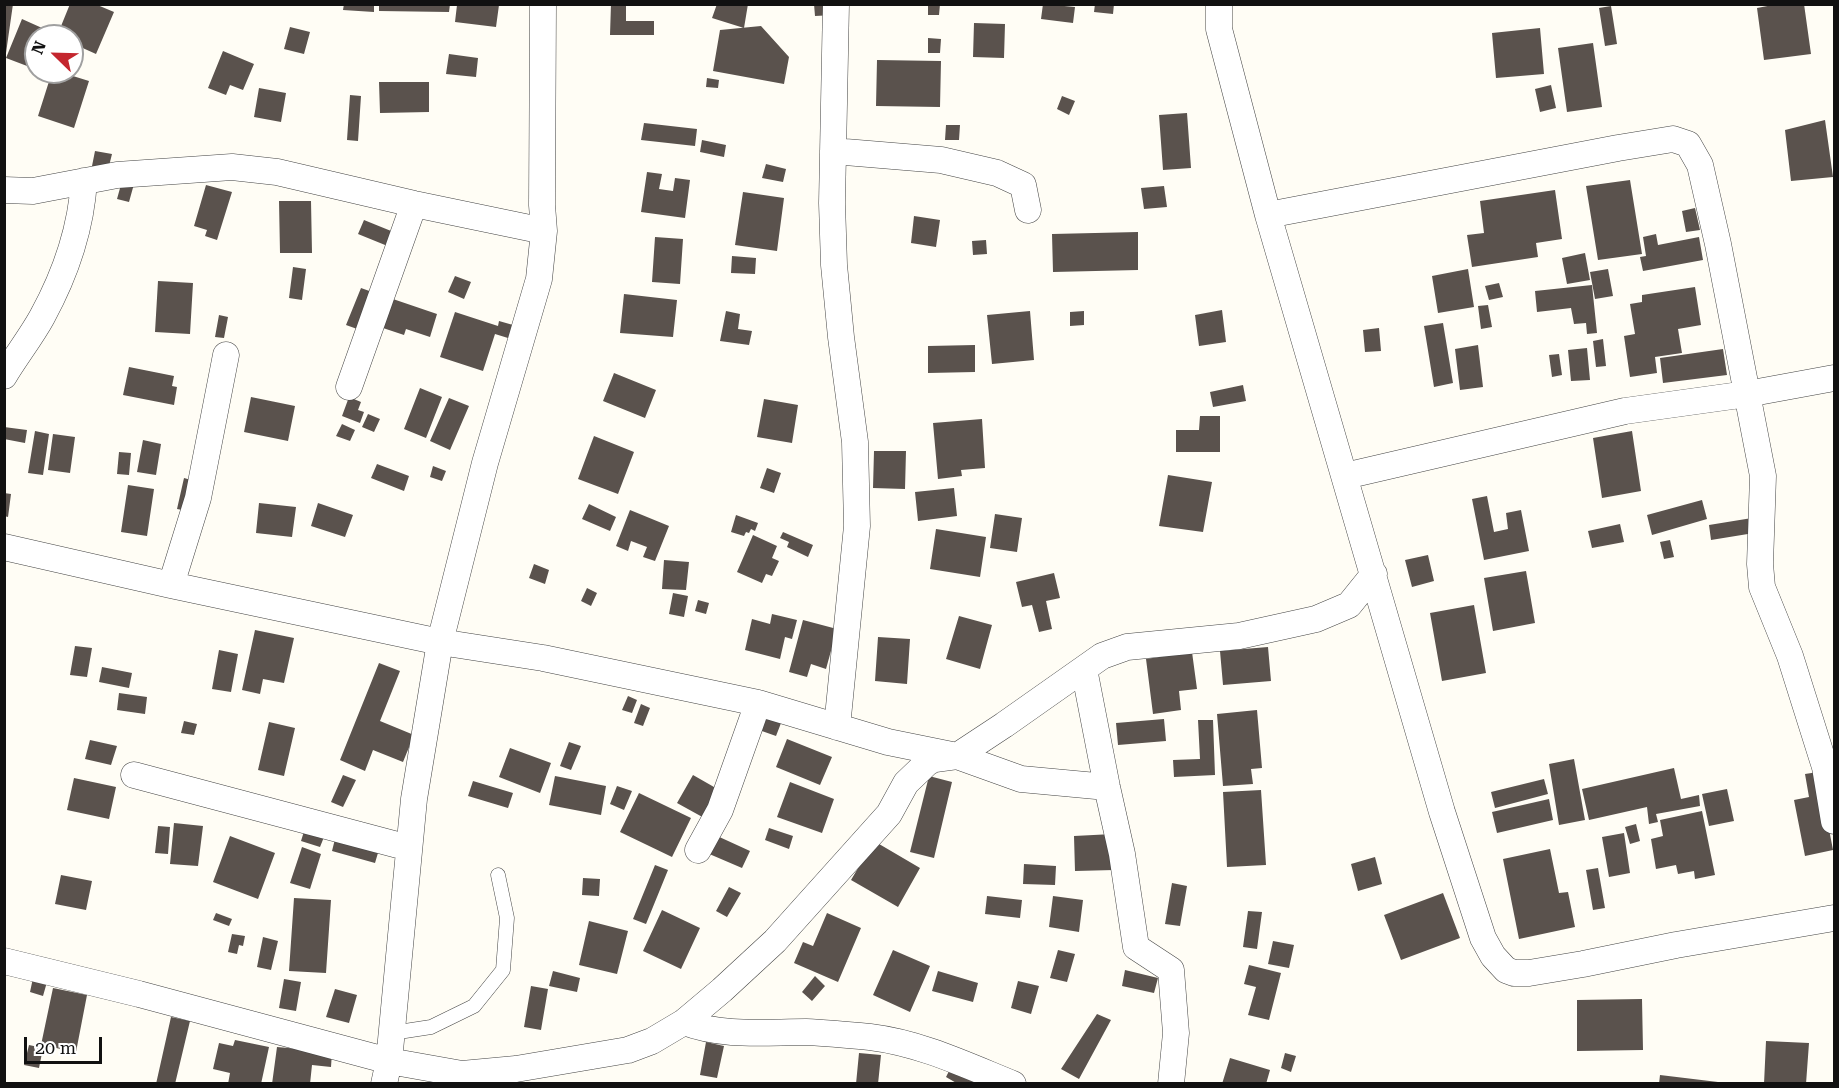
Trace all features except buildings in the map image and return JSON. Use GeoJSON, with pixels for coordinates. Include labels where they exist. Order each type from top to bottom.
{"type":"FeatureCollection","features":[{"type":"Feature","properties":{"kind":"street"},"geometry":{"type":"LineString","coordinates":[[387,1072],[414,799],[441,642],[485,463],[539,279],[544,231],[543,4]]}},
{"type":"Feature","properties":{"kind":"street"},"geometry":{"type":"LineString","coordinates":[[836,4],[832,203],[834,265],[855,442],[857,526],[837,727]]}},
{"type":"Feature","properties":{"kind":"street"},"geometry":{"type":"LineString","coordinates":[[1219,4],[1219,29],[1268,215],[1346,476],[1442,812],[1483,938],[1493,956],[1506,970],[1514,973],[1529,973],[1834,918]]}},
{"type":"Feature","properties":{"kind":"street"},"geometry":{"type":"LineString","coordinates":[[1268,215],[1618,148],[1673,139],[1688,144],[1700,165],[1763,476],[1760,564],[1762,587],[1790,657],[1825,767],[1834,821]]}},
{"type":"Feature","properties":{"kind":"street"},"geometry":{"type":"LineString","coordinates":[[833,151],[941,160],[997,173],[1023,185],[1028,210]]}},
{"type":"Feature","properties":{"kind":"street"},"geometry":{"type":"LineString","coordinates":[[4,190],[33,191],[117,175],[232,167],[277,172],[544,231]]}},
{"type":"Feature","properties":{"kind":"street"},"geometry":{"type":"LineString","coordinates":[[4,376],[41,318],[61,278],[74,244],[82,207],[84,182]]}},
{"type":"Feature","properties":{"kind":"street"},"geometry":{"type":"LineString","coordinates":[[349,387],[414,204]]}},
{"type":"Feature","properties":{"kind":"street"},"geometry":{"type":"LineString","coordinates":[[171,585],[198,498],[226,355]]}},
{"type":"Feature","properties":{"kind":"street"},"geometry":{"type":"LineString","coordinates":[[1346,476],[1625,411],[1747,394],[1834,378]]}},
{"type":"Feature","properties":{"kind":"street"},"geometry":{"type":"LineString","coordinates":[[4,547],[441,642],[543,658],[758,703],[888,742],[957,756],[1021,779],[1107,787]]}},
{"type":"Feature","properties":{"kind":"street"},"geometry":{"type":"LineString","coordinates":[[4,961],[139,994],[387,1072],[462,1074],[516,1069],[628,1050],[652,1041],[684,1022],[775,941],[889,814],[906,783],[928,762],[957,756],[1102,656],[1127,647],[1239,636],[1316,619],[1349,605],[1374,574]]}},
{"type":"Feature","properties":{"kind":"street"},"geometry":{"type":"LineString","coordinates":[[1349,605],[1384,611]]}},
{"type":"Feature","properties":{"kind":"street"},"geometry":{"type":"LineString","coordinates":[[1084,669],[1122,854],[1136,947],[1171,970],[1176,1033],[1171,1083]]}},
{"type":"Feature","properties":{"kind":"street"},"geometry":{"type":"LineString","coordinates":[[698,850],[720,810],[758,703]]}},
{"type":"Feature","properties":{"kind":"street"},"geometry":{"type":"LineString","coordinates":[[888,742],[902,763],[906,783]]}},
{"type":"Feature","properties":{"kind":"street"},"geometry":{"type":"LineString","coordinates":[[134,775],[409,848]]}},
{"type":"Feature","properties":{"kind":"street"},"geometry":{"type":"LineString","coordinates":[[684,1022],[701,1029],[723,1032],[810,1032],[872,1038],[922,1047],[1013,1083]]}},
{"type":"Feature","properties":{"kind":"lane"},"geometry":{"type":"LineString","coordinates":[[392,1033],[431,1027],[474,1006],[503,970],[507,918],[498,874]]}}]}
